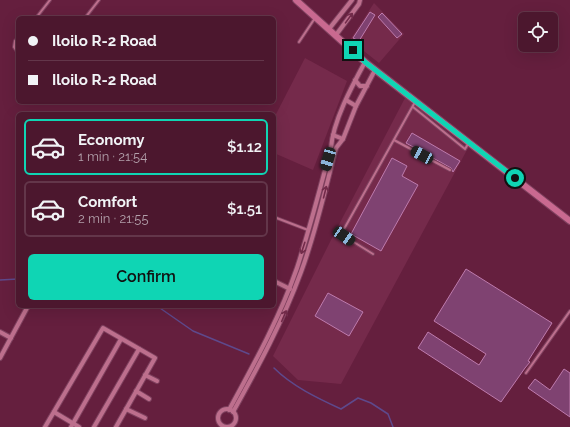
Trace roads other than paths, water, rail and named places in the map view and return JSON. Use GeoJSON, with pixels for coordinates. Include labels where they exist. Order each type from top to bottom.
{"type":"FeatureCollection","features":[{"type":"Feature","properties":{"kind":"main road"},"geometry":{"type":"LineString","coordinates":[[296,0],[414,104],[469,143],[570,221]]}},
{"type":"Feature","properties":{"kind":"street"},"geometry":{"type":"LineString","coordinates":[[329,29],[352,0]]}},
{"type":"Feature","properties":{"kind":"street"},"geometry":{"type":"LineString","coordinates":[[336,35],[359,4],[360,0]]}},
{"type":"Feature","properties":{"kind":"street"},"geometry":{"type":"LineString","coordinates":[[260,358],[297,269],[309,230],[331,148],[333,135],[346,100],[365,62]]}},
{"type":"Feature","properties":{"kind":"street"},"geometry":{"type":"LineString","coordinates":[[229,410],[275,335],[289,303],[302,271],[322,205],[336,148],[343,139],[356,106],[375,70]]}},
{"type":"Feature","properties":{"kind":"street"},"geometry":{"type":"LineString","coordinates":[[355,80],[360,86],[367,86]]}},
{"type":"Feature","properties":{"kind":"street"},"geometry":{"type":"LineString","coordinates":[[346,100],[356,106]]}},
{"type":"Feature","properties":{"kind":"street"},"geometry":{"type":"LineString","coordinates":[[333,135],[343,139]]}},
{"type":"Feature","properties":{"kind":"street"},"geometry":{"type":"LineString","coordinates":[[325,169],[330,171]]}},
{"type":"Feature","properties":{"kind":"street"},"geometry":{"type":"LineString","coordinates":[[316,203],[322,205]]}},
{"type":"Feature","properties":{"kind":"street"},"geometry":{"type":"LineString","coordinates":[[307,236],[312,238]]}},
{"type":"Feature","properties":{"kind":"street"},"geometry":{"type":"LineString","coordinates":[[297,269],[302,271]]}},
{"type":"Feature","properties":{"kind":"street"},"geometry":{"type":"LineString","coordinates":[[276,282],[294,291]]}},
{"type":"Feature","properties":{"kind":"street"},"geometry":{"type":"LineString","coordinates":[[284,300],[289,303]]}},
{"type":"Feature","properties":{"kind":"street"},"geometry":{"type":"LineString","coordinates":[[0,358],[27,308]]}},
{"type":"Feature","properties":{"kind":"street"},"geometry":{"type":"LineString","coordinates":[[45,427],[103,328],[155,358],[117,427]]}},
{"type":"Feature","properties":{"kind":"street"},"geometry":{"type":"LineString","coordinates":[[0,332],[11,338]]}},
{"type":"Feature","properties":{"kind":"street"},"geometry":{"type":"LineString","coordinates":[[270,332],[275,335]]}},
{"type":"Feature","properties":{"kind":"street"},"geometry":{"type":"LineString","coordinates":[[72,425],[121,338]]}},
{"type":"Feature","properties":{"kind":"street"},"geometry":{"type":"LineString","coordinates":[[94,427],[139,349]]}},
{"type":"Feature","properties":{"kind":"street"},"geometry":{"type":"LineString","coordinates":[[145,374],[157,381]]}},
{"type":"Feature","properties":{"kind":"street"},"geometry":{"type":"LineString","coordinates":[[234,412],[229,410],[221,412],[218,417],[219,422],[226,427],[232,425],[235,421],[234,412],[247,382]]}},
{"type":"Feature","properties":{"kind":"street"},"geometry":{"type":"LineString","coordinates":[[136,392],[149,399]]}},
{"type":"Feature","properties":{"kind":"street"},"geometry":{"type":"LineString","coordinates":[[126,409],[145,418]]}},
{"type":"Feature","properties":{"kind":"street"},"geometry":{"type":"LineString","coordinates":[[54,412],[72,425],[79,427]]}},
{"type":"Feature","properties":{"kind":"lane"},"geometry":{"type":"LineString","coordinates":[[38,16],[50,0]]}},
{"type":"Feature","properties":{"kind":"lane"},"geometry":{"type":"LineString","coordinates":[[87,16],[99,0]]}},
{"type":"Feature","properties":{"kind":"lane"},"geometry":{"type":"LineString","coordinates":[[299,42],[316,17]]}},
{"type":"Feature","properties":{"kind":"lane"},"geometry":{"type":"LineString","coordinates":[[16,40],[14,47],[16,50]]}},
{"type":"Feature","properties":{"kind":"lane"},"geometry":{"type":"LineString","coordinates":[[373,254],[344,236],[344,229],[414,104]]}},
{"type":"Feature","properties":{"kind":"lane"},"geometry":{"type":"LineString","coordinates":[[394,140],[450,170]]}},
{"type":"Feature","properties":{"kind":"lane"},"geometry":{"type":"LineString","coordinates":[[276,218],[309,230]]}},
{"type":"Feature","properties":{"kind":"lane"},"geometry":{"type":"LineString","coordinates":[[526,373],[570,311]]}},
{"type":"Feature","properties":{"kind":"waterway"},"geometry":{"type":"LineString","coordinates":[[0,280],[16,279]]}},
{"type":"Feature","properties":{"kind":"waterway"},"geometry":{"type":"LineString","coordinates":[[160,308],[193,331],[249,354]]}},
{"type":"Feature","properties":{"kind":"waterway"},"geometry":{"type":"LineString","coordinates":[[274,368],[297,386],[341,409],[358,398],[371,403],[388,414],[393,427]]}}]}
